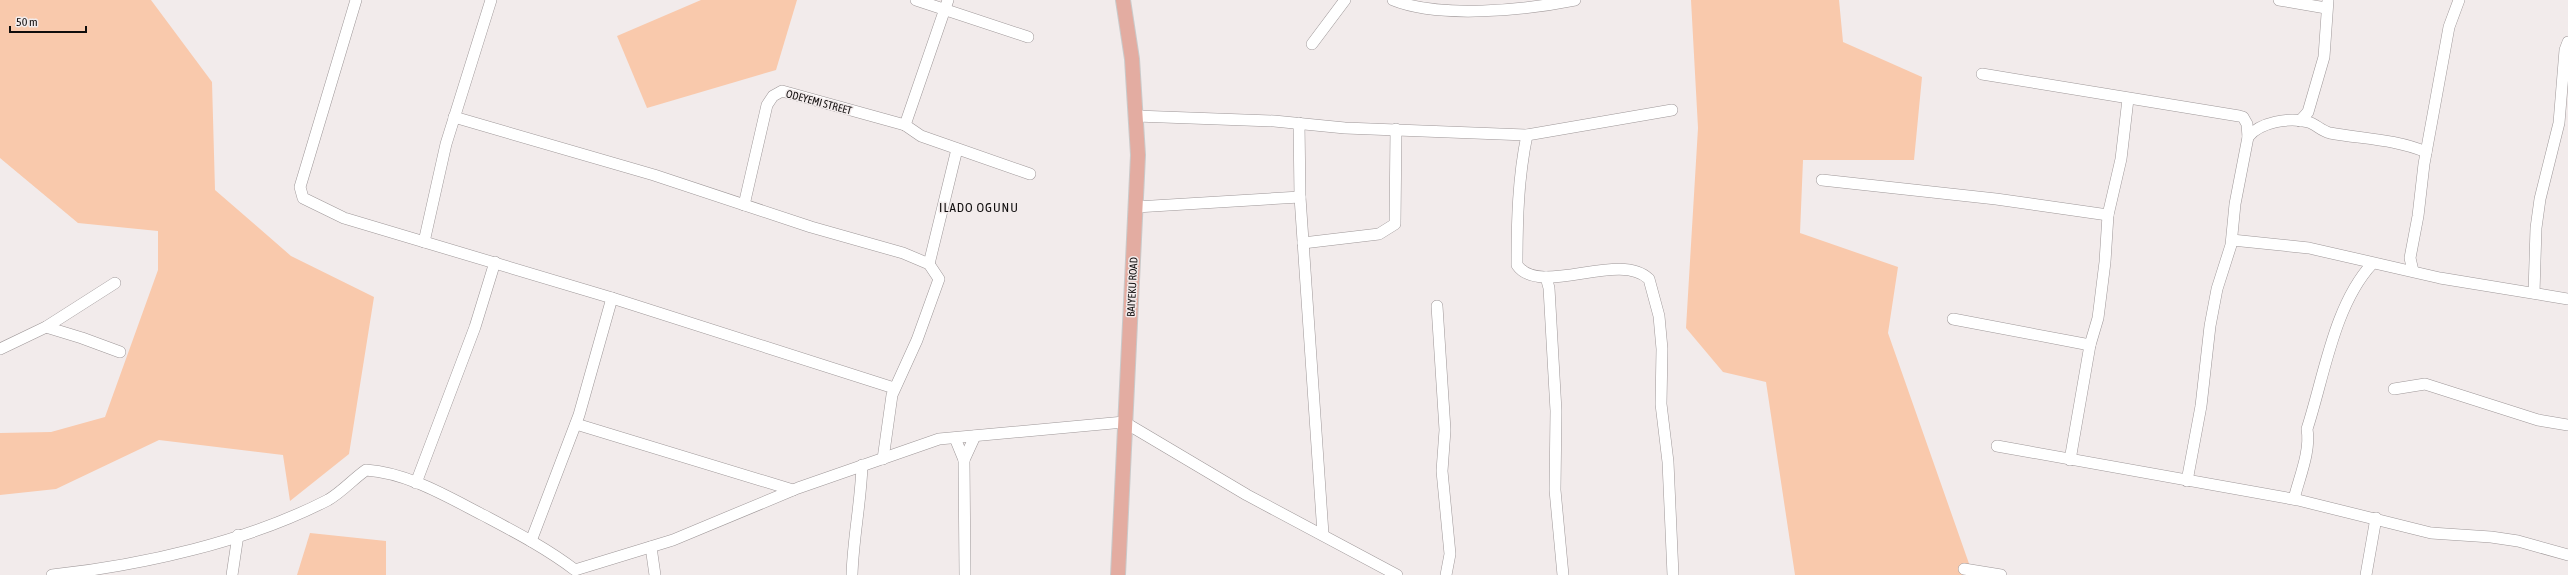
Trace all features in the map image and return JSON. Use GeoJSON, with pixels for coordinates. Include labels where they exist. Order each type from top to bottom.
{"type":"FeatureCollection","features":[{"type":"Feature","properties":{"kind":"main road","name":"BAIYEKU ROAD"},"geometry":{"type":"LineString","coordinates":[[1118,575],[1124,422],[1133,292],[1136,207],[1136,116],[1132,59],[1123,0]]}},
{"type":"Feature","properties":{"kind":"street"},"geometry":{"type":"LineString","coordinates":[[356,0],[309,154],[300,192],[311,203],[344,218],[612,298],[894,388]]}},
{"type":"Feature","properties":{"kind":"street"},"geometry":{"type":"LineString","coordinates":[[424,242],[438,174],[454,117],[491,0]]}},
{"type":"Feature","properties":{"kind":"street"},"geometry":{"type":"LineString","coordinates":[[916,0],[946,4],[1028,37]]}},
{"type":"Feature","properties":{"kind":"street"},"geometry":{"type":"LineString","coordinates":[[1312,44],[1345,0]]}},
{"type":"Feature","properties":{"kind":"street"},"geometry":{"type":"LineString","coordinates":[[1393,0],[1417,8],[1488,10],[1524,4],[1551,5],[1575,0]]}},
{"type":"Feature","properties":{"kind":"street"},"geometry":{"type":"LineString","coordinates":[[2279,0],[2327,4],[2324,57],[2308,112],[2300,121]]}},
{"type":"Feature","properties":{"kind":"street"},"geometry":{"type":"LineString","coordinates":[[2413,271],[2410,258],[2426,152],[2449,27],[2459,0]]}},
{"type":"Feature","properties":{"kind":"street"},"geometry":{"type":"LineString","coordinates":[[946,4],[905,125],[921,136],[1030,174]]}},
{"type":"Feature","properties":{"kind":"street"},"geometry":{"type":"LineString","coordinates":[[2534,293],[2536,228],[2540,199],[2559,123],[2565,50],[2568,42]]}},
{"type":"Feature","properties":{"kind":"street"},"geometry":{"type":"LineString","coordinates":[[1982,74],[2239,116],[2243,117],[2247,124],[2248,137],[2236,204],[2232,240],[2217,289],[2211,319],[2201,406],[2187,481]]}},
{"type":"Feature","properties":{"kind":"street","name":"ODEYEMI STREET"},"geometry":{"type":"LineString","coordinates":[[744,205],[767,105],[773,96],[782,91],[905,125]]}},
{"type":"Feature","properties":{"kind":"street"},"geometry":{"type":"LineString","coordinates":[[2070,460],[2090,345],[2098,318],[2105,262],[2108,214],[2121,159],[2128,99]]}},
{"type":"Feature","properties":{"kind":"street"},"geometry":{"type":"LineString","coordinates":[[1136,116],[1527,135],[1672,110]]}},
{"type":"Feature","properties":{"kind":"street"},"geometry":{"type":"LineString","coordinates":[[2308,112],[2315,125]]}},
{"type":"Feature","properties":{"kind":"street"},"geometry":{"type":"LineString","coordinates":[[454,117],[654,175],[831,234],[904,253],[930,264],[939,279],[917,340],[894,388],[883,458]]}},
{"type":"Feature","properties":{"kind":"street"},"geometry":{"type":"LineString","coordinates":[[2247,124],[2258,127],[2281,122],[2300,121],[2315,125],[2329,133],[2405,144],[2426,152]]}},
{"type":"Feature","properties":{"kind":"street"},"geometry":{"type":"LineString","coordinates":[[1299,123],[1300,197],[1323,534]]}},
{"type":"Feature","properties":{"kind":"street"},"geometry":{"type":"LineString","coordinates":[[2248,137],[2258,127]]}},
{"type":"Feature","properties":{"kind":"street"},"geometry":{"type":"LineString","coordinates":[[1303,243],[1379,234],[1395,224],[1396,129]]}},
{"type":"Feature","properties":{"kind":"street"},"geometry":{"type":"LineString","coordinates":[[1527,135],[1521,164],[1517,265],[1525,272],[1546,277],[1605,270],[1629,270],[1649,278],[1659,316],[1662,349],[1661,404],[1668,462],[1673,575]]}},
{"type":"Feature","properties":{"kind":"street"},"geometry":{"type":"LineString","coordinates":[[930,264],[957,149]]}},
{"type":"Feature","properties":{"kind":"street"},"geometry":{"type":"LineString","coordinates":[[1822,180],[1996,199],[2108,214]]}},
{"type":"Feature","properties":{"kind":"street"},"geometry":{"type":"LineString","coordinates":[[1136,207],[1300,197]]}},
{"type":"Feature","properties":{"kind":"street"},"geometry":{"type":"LineString","coordinates":[[2232,240],[2308,248],[2372,264],[2399,268],[2440,278],[2568,299]]}},
{"type":"Feature","properties":{"kind":"street"},"geometry":{"type":"LineString","coordinates":[[2399,268],[2410,258]]}},
{"type":"Feature","properties":{"kind":"street"},"geometry":{"type":"LineString","coordinates":[[416,483],[474,327],[495,262]]}},
{"type":"Feature","properties":{"kind":"street"},"geometry":{"type":"LineString","coordinates":[[2294,499],[2306,451],[2308,437],[2307,429],[2328,357],[2356,284],[2372,264]]}},
{"type":"Feature","properties":{"kind":"street"},"geometry":{"type":"LineString","coordinates":[[1546,277],[1549,288],[1556,411],[1555,490],[1563,575]]}},
{"type":"Feature","properties":{"kind":"street"},"geometry":{"type":"LineString","coordinates":[[0,349],[46,327],[115,282]]}},
{"type":"Feature","properties":{"kind":"street"},"geometry":{"type":"LineString","coordinates":[[531,541],[576,424],[612,298]]}},
{"type":"Feature","properties":{"kind":"street"},"geometry":{"type":"LineString","coordinates":[[1437,306],[1445,430],[1442,472],[1450,554],[1446,575]]}},
{"type":"Feature","properties":{"kind":"street"},"geometry":{"type":"LineString","coordinates":[[1953,319],[2090,345]]}},
{"type":"Feature","properties":{"kind":"street"},"geometry":{"type":"LineString","coordinates":[[46,327],[120,352]]}},
{"type":"Feature","properties":{"kind":"street"},"geometry":{"type":"LineString","coordinates":[[2394,389],[2425,384],[2538,420],[2568,426]]}},
{"type":"Feature","properties":{"kind":"street"},"geometry":{"type":"LineString","coordinates":[[52,575],[127,565],[194,550],[276,522],[329,499],[366,470],[385,472],[437,491],[531,541],[571,572],[651,547],[793,490],[938,439],[1124,422],[1247,495],[1323,534],[1372,564],[1397,575]]}},
{"type":"Feature","properties":{"kind":"street"},"geometry":{"type":"LineString","coordinates":[[576,424],[793,490]]}},
{"type":"Feature","properties":{"kind":"street"},"geometry":{"type":"LineString","coordinates":[[964,460],[975,436]]}},
{"type":"Feature","properties":{"kind":"street"},"geometry":{"type":"LineString","coordinates":[[955,438],[964,460],[965,575]]}},
{"type":"Feature","properties":{"kind":"street"},"geometry":{"type":"LineString","coordinates":[[1997,446],[2294,499],[2376,518],[2431,533],[2491,536],[2518,541],[2568,555]]}},
{"type":"Feature","properties":{"kind":"street"},"geometry":{"type":"LineString","coordinates":[[852,575],[853,545],[861,490],[862,465]]}},
{"type":"Feature","properties":{"kind":"street"},"geometry":{"type":"LineString","coordinates":[[2366,575],[2376,518]]}},
{"type":"Feature","properties":{"kind":"street"},"geometry":{"type":"LineString","coordinates":[[232,575],[238,535]]}},
{"type":"Feature","properties":{"kind":"street"},"geometry":{"type":"LineString","coordinates":[[651,547],[655,575]]}},
{"type":"Feature","properties":{"kind":"street"},"geometry":{"type":"LineString","coordinates":[[1964,569],[2001,575]]}},
{"type":"Feature","properties":{"kind":"shaded area"},"geometry":{"type":"Polygon","coordinates":[[[0,0],[151,0],[212,82],[215,190],[291,256],[374,297],[349,454],[290,501],[283,455],[159,440],[56,489],[0,495],[0,433],[51,432],[105,417],[158,270],[158,231],[78,223],[0,158],[0,0]]]}},
{"type":"Feature","properties":{"kind":"shaded area"},"geometry":{"type":"Polygon","coordinates":[[[701,0],[797,0],[776,70],[647,108],[617,36],[701,0]]]}},
{"type":"Feature","properties":{"kind":"shaded area"},"geometry":{"type":"Polygon","coordinates":[[[1691,0],[1839,0],[1843,42],[1922,77],[1914,160],[1803,160],[1800,233],[1898,267],[1888,333],[1973,575],[1795,575],[1766,382],[1723,372],[1686,328],[1698,128],[1691,0]]]}},
{"type":"Feature","properties":{"kind":"shaded area"},"geometry":{"type":"Polygon","coordinates":[[[310,533],[386,541],[386,575],[297,575],[310,533]]]}},
{"type":"Feature","properties":{"kind":"district","name":"ILADO OGUNU"},"geometry":{"type":"Point","coordinates":[979,207]}}]}
